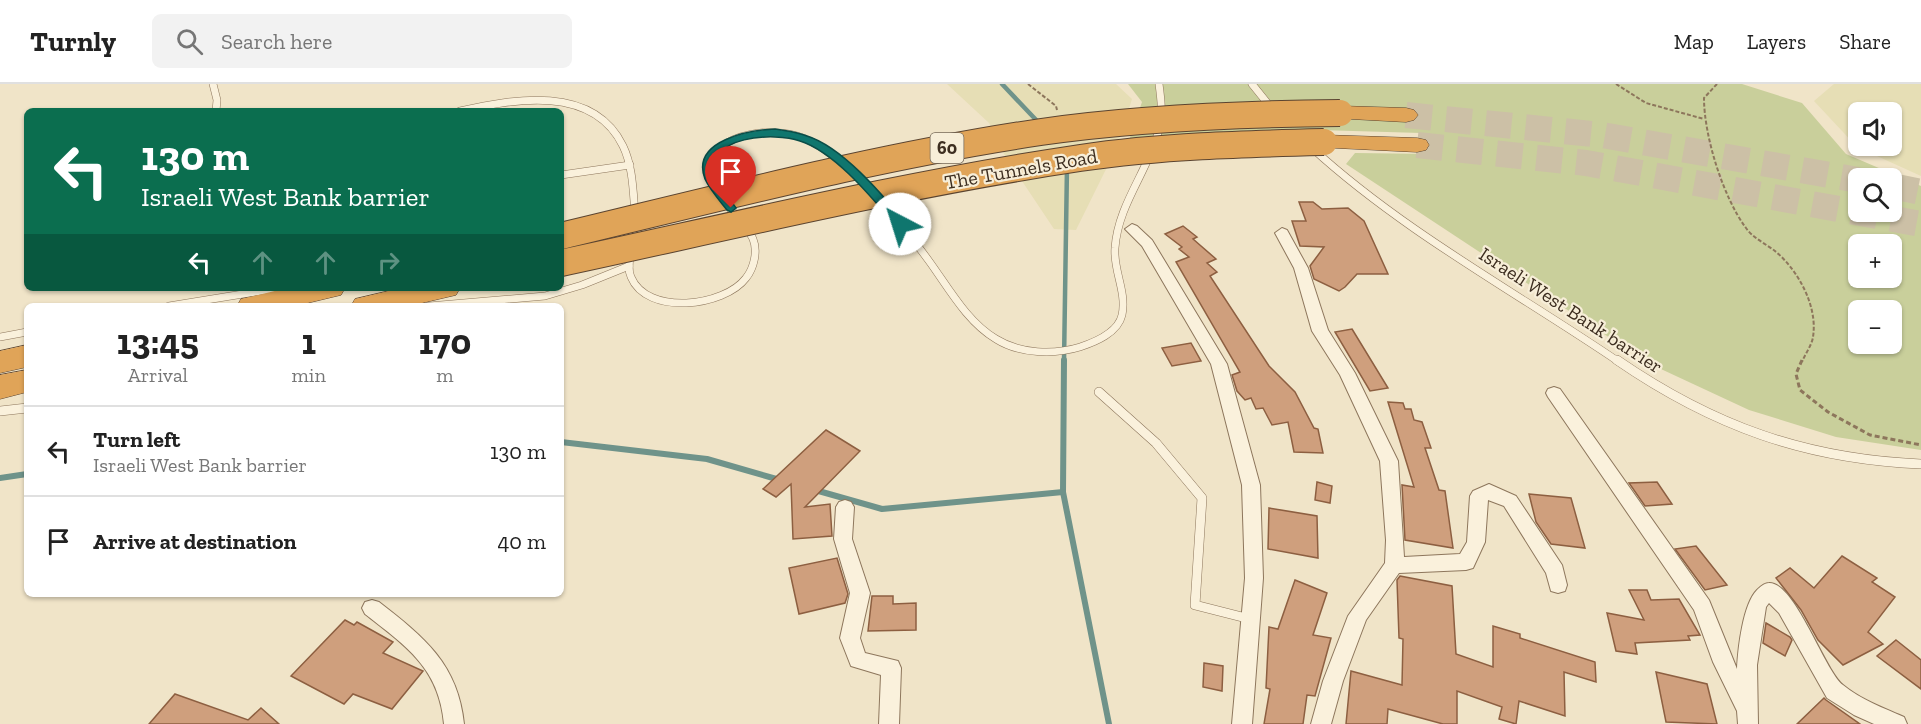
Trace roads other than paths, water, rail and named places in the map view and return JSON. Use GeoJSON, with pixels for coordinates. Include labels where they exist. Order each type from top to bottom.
{"type":"FeatureCollection","features":[{"type":"Feature","properties":{"kind":"highway","name":"The Tunnels Road"},"geometry":{"type":"LineString","coordinates":[[564,235],[840,171],[1040,132],[1194,116],[1340,113],[1406,115]]}},
{"type":"Feature","properties":{"kind":"highway","name":"The Tunnels Road"},"geometry":{"type":"LineString","coordinates":[[564,262],[930,185],[1081,158],[1216,145],[1324,142],[1417,146]]}},
{"type":"Feature","properties":{"kind":"highway"},"geometry":{"type":"LineString","coordinates":[[264,303],[318,291]]}},
{"type":"Feature","properties":{"kind":"highway"},"geometry":{"type":"LineString","coordinates":[[378,303],[432,291]]}},
{"type":"Feature","properties":{"kind":"highway"},"geometry":{"type":"LineString","coordinates":[[0,362],[24,357]]}},
{"type":"Feature","properties":{"kind":"highway"},"geometry":{"type":"LineString","coordinates":[[0,387],[24,382]]}},
{"type":"Feature","properties":{"kind":"street"},"geometry":{"type":"LineString","coordinates":[[1132,229],[1147,243],[1219,364],[1251,485],[1254,578],[1242,724]]}},
{"type":"Feature","properties":{"kind":"street"},"geometry":{"type":"LineString","coordinates":[[1282,234],[1301,268],[1320,331],[1347,373],[1389,461],[1395,540],[1394,565],[1358,616],[1333,681],[1321,724]]}},
{"type":"Feature","properties":{"kind":"street"},"geometry":{"type":"LineString","coordinates":[[1554,393],[1702,606],[1723,662],[1748,717]]}},
{"type":"Feature","properties":{"kind":"street"},"geometry":{"type":"LineString","coordinates":[[1394,565],[1466,562],[1476,542],[1479,496],[1489,491],[1510,501],[1555,571],[1558,585]]}},
{"type":"Feature","properties":{"kind":"street"},"geometry":{"type":"LineString","coordinates":[[845,507],[843,539],[860,593],[850,638],[858,660],[891,668],[889,724]]}},
{"type":"Feature","properties":{"kind":"street"},"geometry":{"type":"LineString","coordinates":[[1748,717],[1747,665],[1757,603],[1769,591],[1786,607],[1834,691],[1861,708],[1897,724]]}},
{"type":"Feature","properties":{"kind":"street"},"geometry":{"type":"LineString","coordinates":[[372,608],[417,642],[446,681],[454,710],[454,724]]}},
{"type":"Feature","properties":{"kind":"lane"},"geometry":{"type":"LineString","coordinates":[[213,84],[217,100],[216,108]]}},
{"type":"Feature","properties":{"kind":"lane"},"geometry":{"type":"LineString","coordinates":[[633,237],[629,266],[631,277],[637,287],[651,296],[670,302],[703,302],[722,296],[744,281],[755,264],[756,250],[753,239],[711,178],[709,166],[712,157],[719,148],[743,136],[766,133],[790,134],[817,144],[866,183],[976,323],[996,340],[1007,345],[1032,350],[1076,349],[1099,339],[1114,329],[1122,317],[1123,294],[1114,250],[1116,226],[1160,130],[1162,97],[1159,84]]}},
{"type":"Feature","properties":{"kind":"lane"},"geometry":{"type":"LineString","coordinates":[[1252,84],[1268,105],[1288,125]]}},
{"type":"Feature","properties":{"kind":"lane"},"geometry":{"type":"LineString","coordinates":[[467,108],[514,93]]}},
{"type":"Feature","properties":{"kind":"lane"},"geometry":{"type":"LineString","coordinates":[[586,101],[611,122],[618,132],[630,165],[635,190],[634,227]]}},
{"type":"Feature","properties":{"kind":"lane","name":"Israeli West Bank barrier"},"geometry":{"type":"LineString","coordinates":[[1296,133],[1329,164],[1380,203],[1631,370],[1694,407],[1771,439],[1811,451],[1851,459],[1921,464]]}},
{"type":"Feature","properties":{"kind":"lane"},"geometry":{"type":"LineString","coordinates":[[564,175],[630,165]]}},
{"type":"Feature","properties":{"kind":"lane"},"geometry":{"type":"LineString","coordinates":[[444,303],[459,300],[517,299],[562,292],[629,266]]}},
{"type":"Feature","properties":{"kind":"lane"},"geometry":{"type":"LineString","coordinates":[[188,303],[262,291]]}},
{"type":"Feature","properties":{"kind":"lane"},"geometry":{"type":"LineString","coordinates":[[0,337],[24,333]]}},
{"type":"Feature","properties":{"kind":"lane"},"geometry":{"type":"LineString","coordinates":[[1099,392],[1156,443],[1202,498],[1195,605],[1250,619]]}},
{"type":"Feature","properties":{"kind":"lane"},"geometry":{"type":"LineString","coordinates":[[0,411],[24,408]]}},
{"type":"Feature","properties":{"kind":"waterway"},"geometry":{"type":"LineString","coordinates":[[1002,84],[1039,123]]}},
{"type":"Feature","properties":{"kind":"waterway"},"geometry":{"type":"LineString","coordinates":[[1064,362],[1067,166]]}},
{"type":"Feature","properties":{"kind":"waterway"},"geometry":{"type":"LineString","coordinates":[[1063,492],[1064,360]]}},
{"type":"Feature","properties":{"kind":"waterway"},"geometry":{"type":"LineString","coordinates":[[564,442],[707,459],[780,480]]}},
{"type":"Feature","properties":{"kind":"waterway"},"geometry":{"type":"LineString","coordinates":[[0,478],[24,474]]}},
{"type":"Feature","properties":{"kind":"waterway"},"geometry":{"type":"LineString","coordinates":[[815,490],[882,509],[1063,492]]}},
{"type":"Feature","properties":{"kind":"waterway"},"geometry":{"type":"LineString","coordinates":[[1063,492],[1109,724]]}},
{"type":"Feature","properties":{"kind":"tunnel"},"geometry":{"type":"LineString","coordinates":[[1406,115],[1602,135],[1848,178]]}},
{"type":"Feature","properties":{"kind":"tunnel"},"geometry":{"type":"LineString","coordinates":[[1417,145],[1586,163],[1921,224]]}},
{"type":"Feature","properties":{"kind":"tunnel"},"geometry":{"type":"LineString","coordinates":[[1902,188],[1921,192]]}}]}
